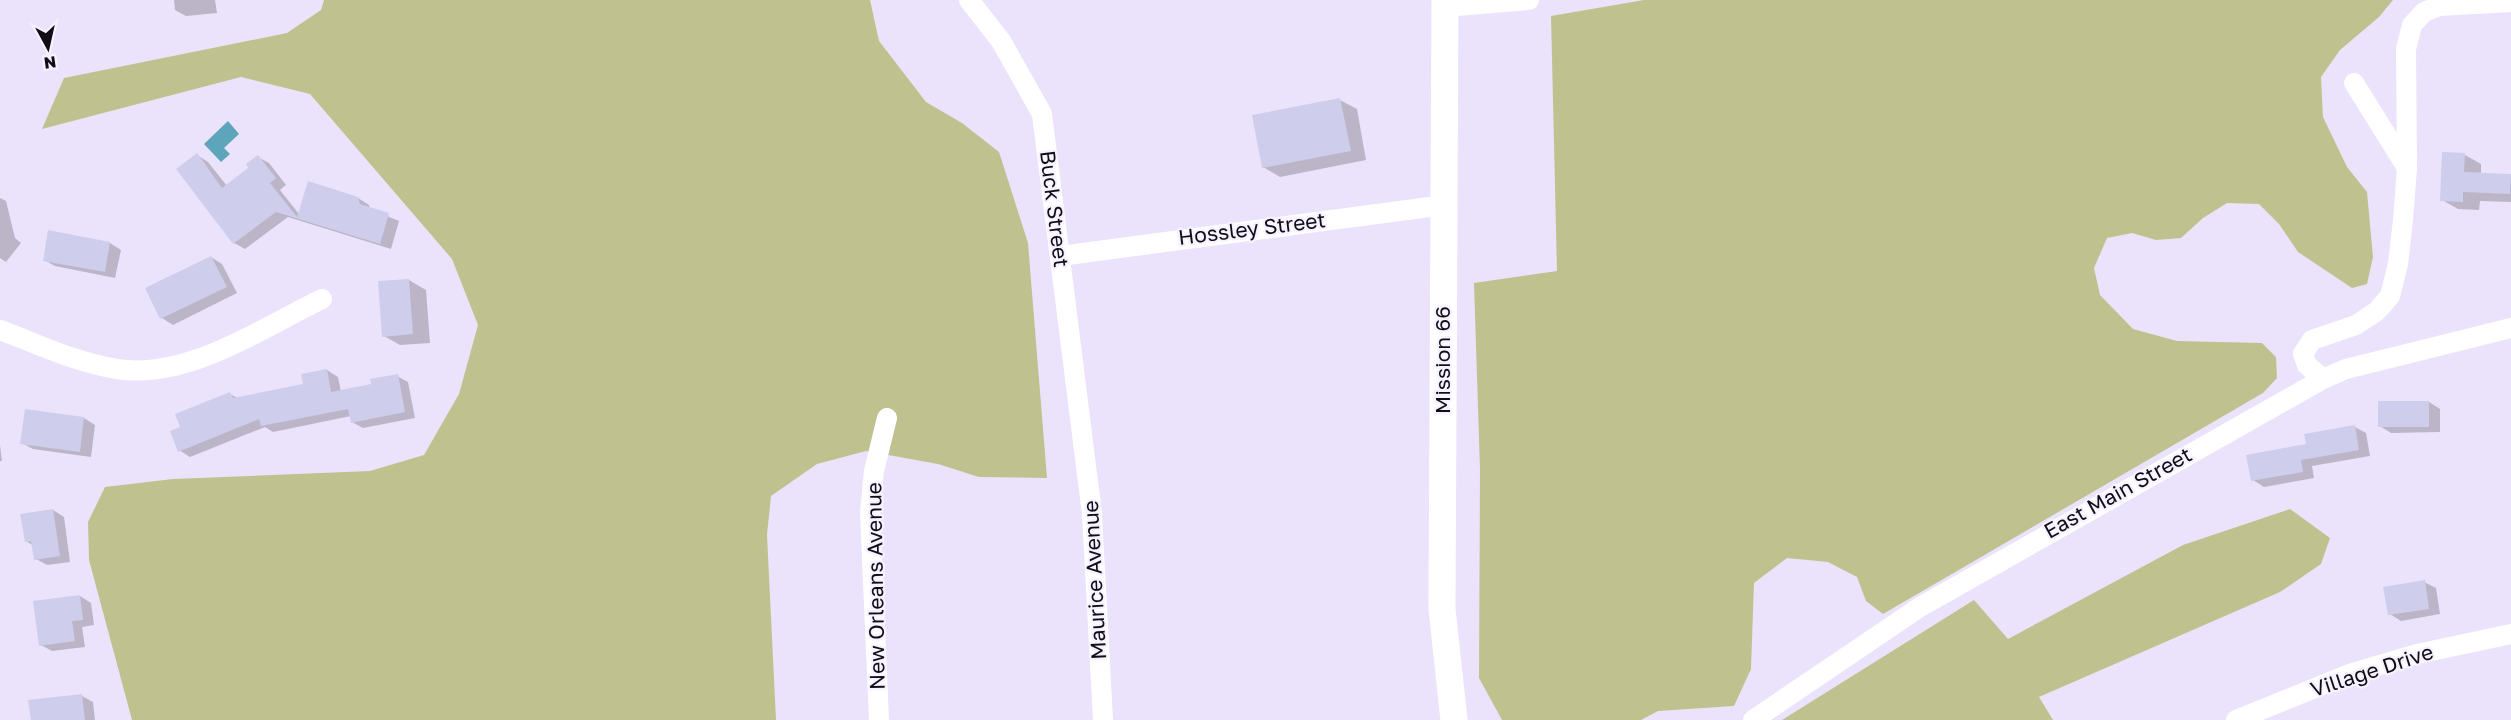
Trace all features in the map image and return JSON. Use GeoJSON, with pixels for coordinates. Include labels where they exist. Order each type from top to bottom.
{"type":"FeatureCollection","features":[{"type":"Feature","properties":{"kind":"street","name":"Buck Street"},"geometry":{"type":"LineString","coordinates":[[969,0],[1001,41],[1042,114],[1084,440]]}},
{"type":"Feature","properties":{"kind":"street"},"geometry":{"type":"LineString","coordinates":[[1445,3],[1529,0]]}},
{"type":"Feature","properties":{"kind":"street"},"geometry":{"type":"LineString","coordinates":[[2324,379],[2307,365],[2303,354],[2312,340],[2356,325],[2377,311],[2390,296],[2398,264],[2407,168],[2406,49],[2412,25],[2424,12],[2439,6],[2511,2]]}},
{"type":"Feature","properties":{"kind":"street","name":"Mission 66"},"geometry":{"type":"LineString","coordinates":[[1445,3],[1442,609],[1454,720]]}},
{"type":"Feature","properties":{"kind":"street"},"geometry":{"type":"LineString","coordinates":[[2354,83],[2407,168]]}},
{"type":"Feature","properties":{"kind":"street","name":"Hossley Street"},"geometry":{"type":"LineString","coordinates":[[1060,256],[1444,205]]}},
{"type":"Feature","properties":{"kind":"street"},"geometry":{"type":"LineString","coordinates":[[0,330],[87,363],[118,369],[151,371],[175,367],[206,356],[322,299]]}},
{"type":"Feature","properties":{"kind":"street","name":"East Main Street"},"geometry":{"type":"LineString","coordinates":[[1754,720],[1920,607],[2324,379],[2346,369],[2511,328]]}},
{"type":"Feature","properties":{"kind":"street","name":"New Orleans Avenue"},"geometry":{"type":"LineString","coordinates":[[879,720],[870,513],[874,471],[887,418]]}},
{"type":"Feature","properties":{"kind":"street","name":"Maurice Avenue"},"geometry":{"type":"LineString","coordinates":[[1084,440],[1092,514],[1103,720]]}},
{"type":"Feature","properties":{"kind":"street","name":"Village Drive"},"geometry":{"type":"LineString","coordinates":[[2236,720],[2352,673],[2417,654],[2511,634]]}},
{"type":"Feature","properties":{"kind":"green space"},"geometry":{"type":"Polygon","coordinates":[[[324,0],[870,0],[879,41],[926,102],[962,123],[999,152],[1028,243],[1047,478],[979,477],[938,464],[866,451],[817,464],[771,496],[767,535],[776,720],[132,720],[89,560],[88,522],[105,487],[173,479],[370,471],[424,455],[459,394],[478,325],[452,259],[310,94],[241,77],[42,129],[64,78],[287,33],[321,10],[324,0]]]}},
{"type":"Feature","properties":{"kind":"green space"},"geometry":{"type":"Polygon","coordinates":[[[1644,0],[2393,0],[2379,17],[2340,50],[2321,77],[2323,117],[2347,167],[2367,192],[2373,257],[2367,284],[2352,288],[2298,252],[2279,224],[2259,204],[2227,203],[2203,218],[2181,238],[2156,240],[2132,233],[2107,238],[2094,268],[2100,295],[2133,329],[2177,341],[2262,343],[2276,357],[2277,378],[2263,393],[1883,614],[1866,601],[1857,577],[1828,562],[1787,558],[1754,583],[1751,669],[1734,706],[1658,711],[1641,720],[1502,720],[1479,678],[1480,469],[1474,283],[1557,271],[1551,16],[1644,0]]]}},
{"type":"Feature","properties":{"kind":"green space"},"geometry":{"type":"Polygon","coordinates":[[[2290,509],[2330,538],[2321,564],[2280,592],[2039,697],[2053,720],[1782,720],[1974,600],[2008,639],[2183,545],[2290,509]]]}},
{"type":"Feature","properties":{"kind":"water"},"geometry":{"type":"Polygon","coordinates":[[[228,121],[239,134],[224,148],[230,154],[221,162],[204,144],[228,121]]]}},
{"type":"Feature","properties":{"kind":"building"},"geometry":{"type":"Polygon","coordinates":[[[1340,98],[1351,151],[1262,168],[1252,115],[1340,98]]]}},
{"type":"Feature","properties":{"kind":"building"},"geometry":{"type":"Polygon","coordinates":[[[2442,152],[2465,153],[2464,172],[2511,174],[2510,194],[2463,192],[2463,202],[2440,201],[2442,152]]]}},
{"type":"Feature","properties":{"kind":"building"},"geometry":{"type":"Polygon","coordinates":[[[197,153],[222,188],[248,168],[246,164],[258,155],[276,178],[270,183],[297,217],[308,181],[358,197],[360,204],[389,213],[380,244],[276,212],[233,244],[176,169],[197,153]]]}},
{"type":"Feature","properties":{"kind":"building"},"geometry":{"type":"Polygon","coordinates":[[[48,230],[110,242],[105,272],[43,261],[48,230]]]}},
{"type":"Feature","properties":{"kind":"building"},"geometry":{"type":"Polygon","coordinates":[[[211,256],[227,287],[160,319],[145,288],[211,256]]]}},
{"type":"Feature","properties":{"kind":"building"},"geometry":{"type":"Polygon","coordinates":[[[409,279],[413,334],[382,337],[378,281],[409,279]]]}},
{"type":"Feature","properties":{"kind":"building"},"geometry":{"type":"Polygon","coordinates":[[[327,369],[331,392],[371,384],[370,379],[398,374],[405,412],[351,423],[348,409],[261,426],[259,419],[178,452],[170,431],[180,427],[175,414],[230,392],[233,398],[303,384],[301,374],[327,369]]]}},
{"type":"Feature","properties":{"kind":"building"},"geometry":{"type":"Polygon","coordinates":[[[2378,401],[2429,401],[2429,427],[2378,427],[2378,401]]]}},
{"type":"Feature","properties":{"kind":"building"},"geometry":{"type":"Polygon","coordinates":[[[25,409],[84,417],[80,452],[20,444],[25,409]]]}},
{"type":"Feature","properties":{"kind":"building"},"geometry":{"type":"Polygon","coordinates":[[[2355,425],[2359,450],[2301,460],[2303,472],[2251,481],[2246,455],[2306,444],[2304,434],[2355,425]]]}},
{"type":"Feature","properties":{"kind":"building"},"geometry":{"type":"Polygon","coordinates":[[[53,509],[60,556],[34,560],[31,541],[25,542],[20,514],[53,509]]]}},
{"type":"Feature","properties":{"kind":"building"},"geometry":{"type":"Polygon","coordinates":[[[2425,580],[2429,609],[2388,615],[2383,587],[2425,580]]]}},
{"type":"Feature","properties":{"kind":"building"},"geometry":{"type":"Polygon","coordinates":[[[80,595],[83,620],[72,621],[75,641],[39,646],[33,601],[80,595]]]}},
{"type":"Feature","properties":{"kind":"building"},"geometry":{"type":"Polygon","coordinates":[[[82,694],[85,720],[31,720],[28,700],[82,694]]]}}]}
